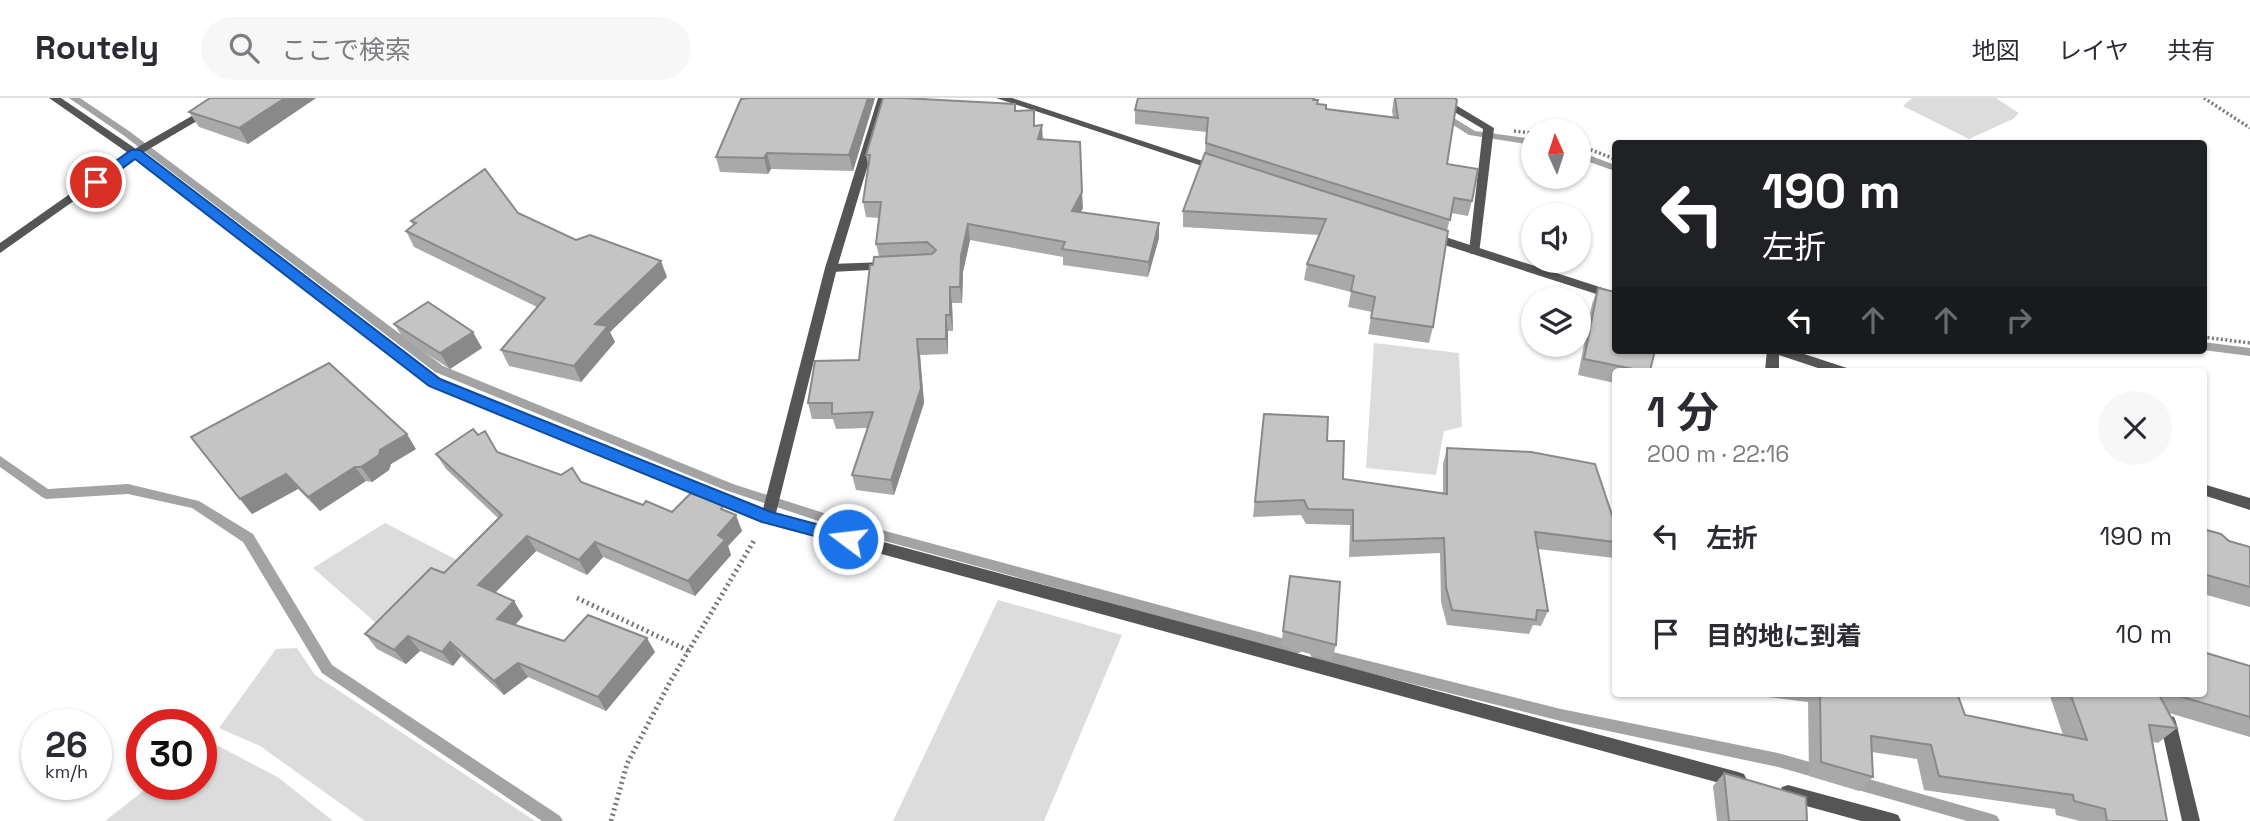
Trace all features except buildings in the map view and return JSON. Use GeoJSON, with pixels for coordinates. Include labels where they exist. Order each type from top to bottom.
{"type":"FeatureCollection","features":[{"type":"Feature","properties":{"kind":"street"},"geometry":{"type":"LineString","coordinates":[[54,98],[135,153],[435,383],[768,517],[1748,782]]}},
{"type":"Feature","properties":{"kind":"street"},"geometry":{"type":"LineString","coordinates":[[0,249],[135,153],[231,98]]}},
{"type":"Feature","properties":{"kind":"street"},"geometry":{"type":"LineString","coordinates":[[768,517],[831,268],[883,98]]}},
{"type":"Feature","properties":{"kind":"street"},"geometry":{"type":"LineString","coordinates":[[1001,98],[1027,102],[1237,174]]}},
{"type":"Feature","properties":{"kind":"street"},"geometry":{"type":"LineString","coordinates":[[1436,98],[1489,128],[1475,251]]}},
{"type":"Feature","properties":{"kind":"street"},"geometry":{"type":"LineString","coordinates":[[1422,234],[1612,295]]}},
{"type":"Feature","properties":{"kind":"street"},"geometry":{"type":"LineString","coordinates":[[831,268],[905,265]]}},
{"type":"Feature","properties":{"kind":"street"},"geometry":{"type":"LineString","coordinates":[[1789,354],[1833,368]]}},
{"type":"Feature","properties":{"kind":"street"},"geometry":{"type":"LineString","coordinates":[[2207,490],[2250,504]]}},
{"type":"Feature","properties":{"kind":"street"},"geometry":{"type":"LineString","coordinates":[[2168,722],[2191,821]]}},
{"type":"Feature","properties":{"kind":"street"},"geometry":{"type":"LineString","coordinates":[[1775,789],[1885,820]]}},
{"type":"Feature","properties":{"kind":"path"},"geometry":{"type":"LineString","coordinates":[[2204,98],[2250,128]]}},
{"type":"Feature","properties":{"kind":"path"},"geometry":{"type":"LineString","coordinates":[[1591,150],[1612,158]]}},
{"type":"Feature","properties":{"kind":"path"},"geometry":{"type":"LineString","coordinates":[[2207,337],[2250,342]]}},
{"type":"Feature","properties":{"kind":"path"},"geometry":{"type":"LineString","coordinates":[[611,821],[627,764],[689,651],[768,517]]}},
{"type":"Feature","properties":{"kind":"path"},"geometry":{"type":"LineString","coordinates":[[577,598],[689,651]]}},
{"type":"Feature","properties":{"kind":"shaded area"},"geometry":{"type":"Polygon","coordinates":[[[1912,98],[1996,98],[2019,113],[2013,119],[1969,139],[1903,106],[1912,98]]]}},
{"type":"Feature","properties":{"kind":"shaded area"},"geometry":{"type":"Polygon","coordinates":[[[1374,343],[1459,353],[1462,427],[1444,431],[1436,475],[1366,468],[1374,343]]]}},
{"type":"Feature","properties":{"kind":"shaded area"},"geometry":{"type":"Polygon","coordinates":[[[385,523],[463,563],[376,623],[313,568],[385,523]]]}},
{"type":"Feature","properties":{"kind":"shaded area"},"geometry":{"type":"Polygon","coordinates":[[[998,600],[1122,635],[1044,821],[893,821],[998,600]]]}},
{"type":"Feature","properties":{"kind":"shaded area"},"geometry":{"type":"Polygon","coordinates":[[[297,648],[315,675],[535,821],[365,821],[260,746],[219,728],[276,649],[297,648]]]}},
{"type":"Feature","properties":{"kind":"shaded area"},"geometry":{"type":"Polygon","coordinates":[[[217,745],[279,778],[333,821],[105,821],[132,800],[217,800],[217,745]]]}},
{"type":"Feature","properties":{"kind":"waterway"},"geometry":{"type":"LineString","coordinates":[[74,98],[126,133],[439,369],[729,487],[852,527],[1296,648]]}},
{"type":"Feature","properties":{"kind":"waterway"},"geometry":{"type":"LineString","coordinates":[[1415,98],[1472,133],[1521,140]]}},
{"type":"Feature","properties":{"kind":"waterway"},"geometry":{"type":"LineString","coordinates":[[1591,159],[1612,167]]}},
{"type":"Feature","properties":{"kind":"waterway"},"geometry":{"type":"LineString","coordinates":[[2207,347],[2250,352]]}},
{"type":"Feature","properties":{"kind":"waterway"},"geometry":{"type":"LineString","coordinates":[[0,461],[46,494],[128,489],[195,504],[248,538],[327,669],[555,821]]}},
{"type":"Feature","properties":{"kind":"waterway"},"geometry":{"type":"LineString","coordinates":[[1317,654],[1561,715],[1778,760],[1824,773]]}},
{"type":"Feature","properties":{"kind":"waterway"},"geometry":{"type":"LineString","coordinates":[[1851,781],[1992,821]]}},
{"type":"Feature","properties":{"kind":"route"},"geometry":{"type":"LineString","coordinates":[[96,182],[135,153],[435,383],[768,517],[848,539]]}}]}
